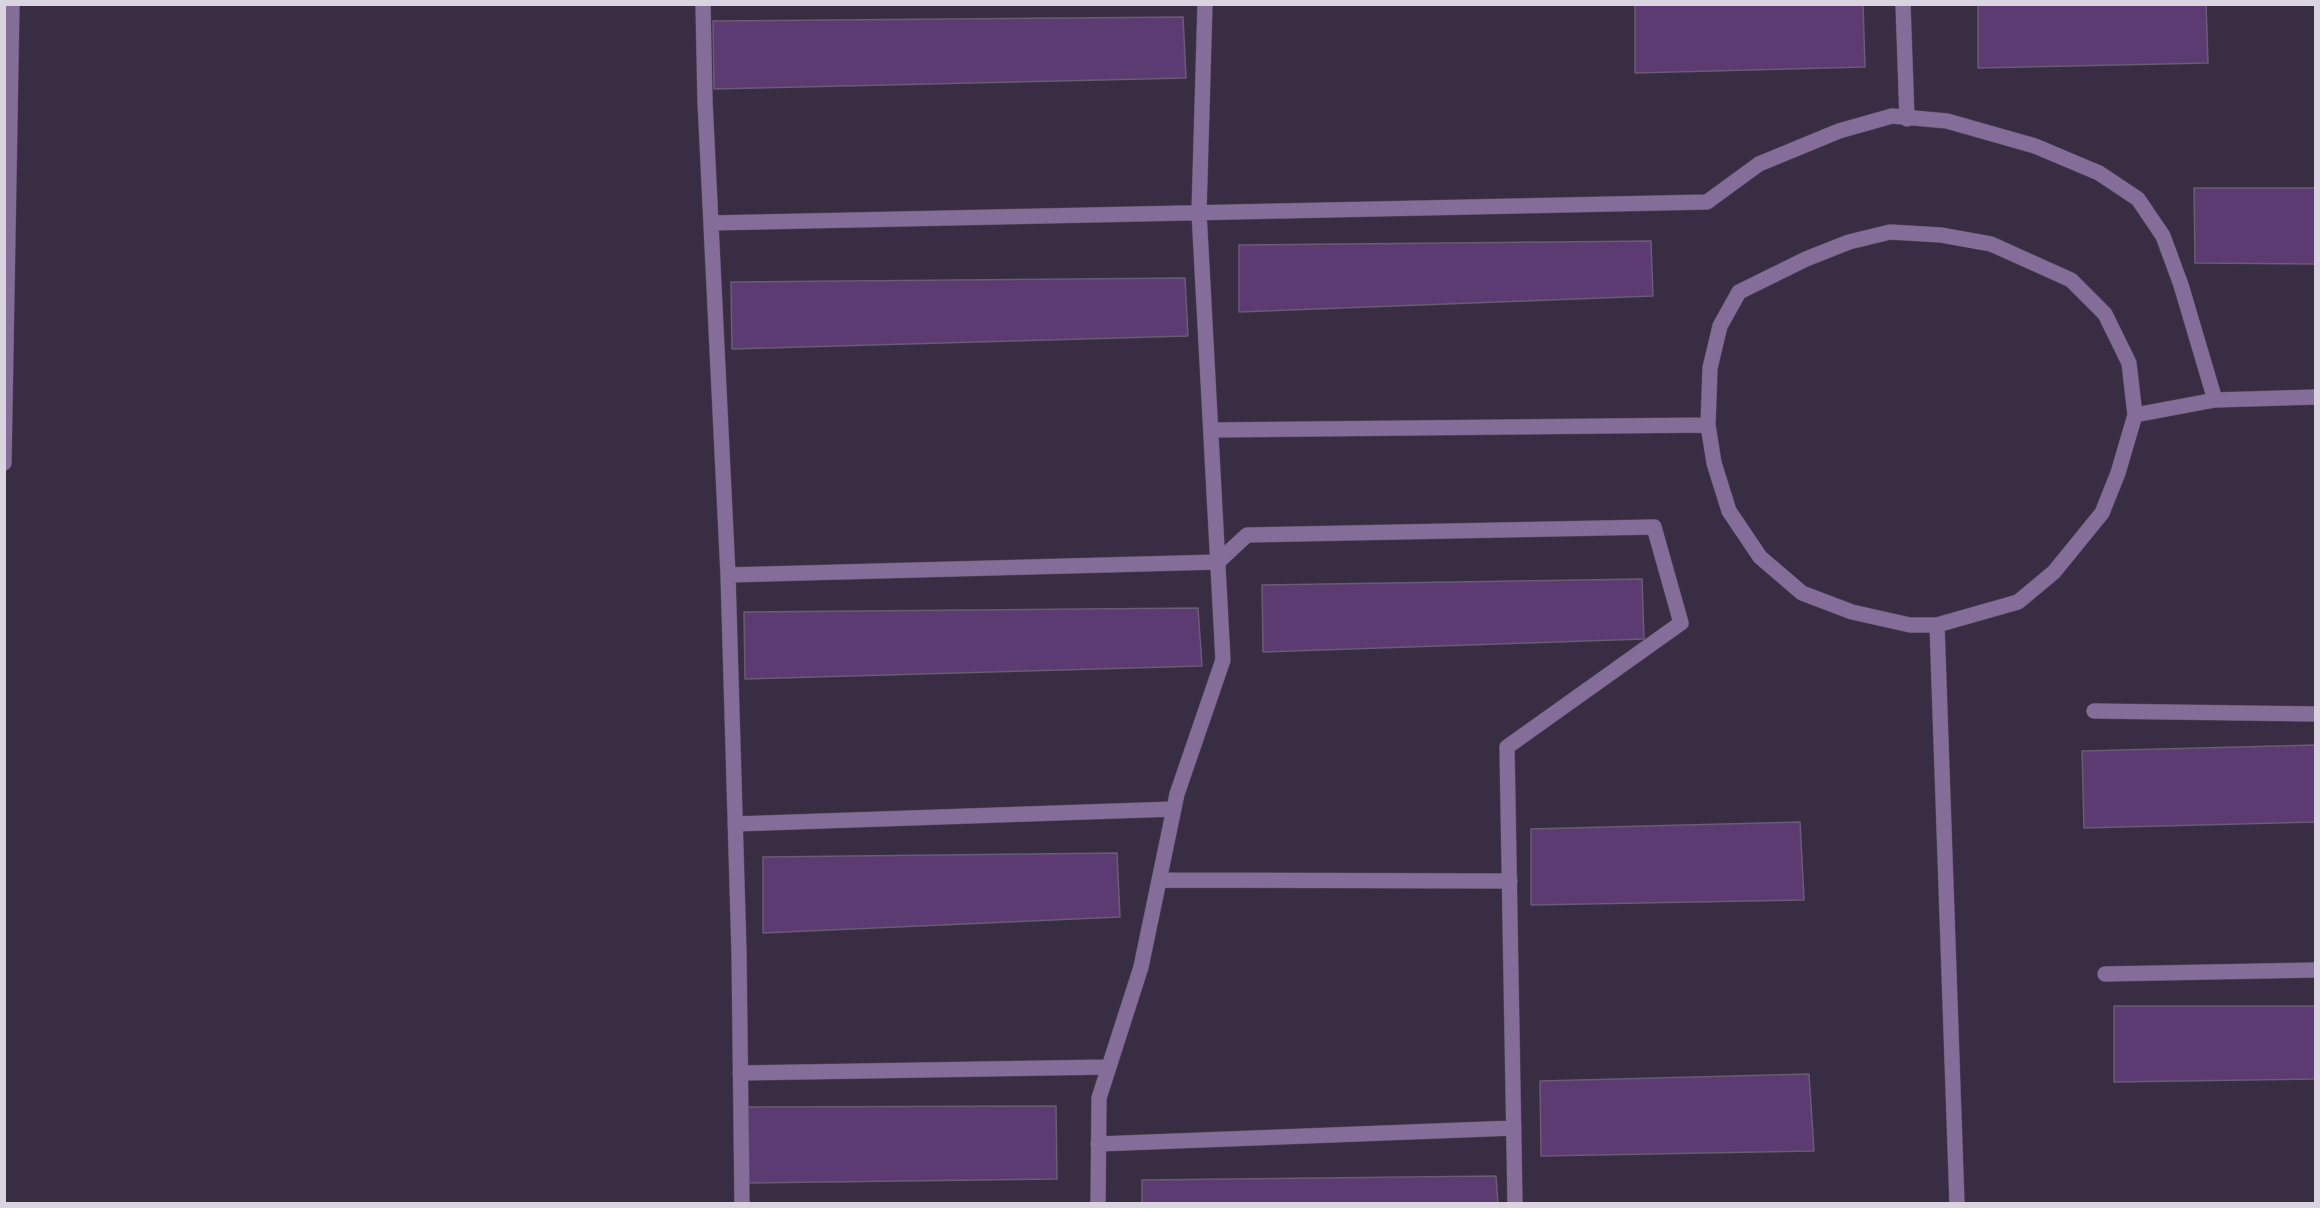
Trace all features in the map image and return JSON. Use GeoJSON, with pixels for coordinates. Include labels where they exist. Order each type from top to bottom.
{"type":"FeatureCollection","features":[{"type":"Feature","properties":{"kind":"street"},"geometry":{"type":"LineString","coordinates":[[4,463],[12,4]]}},
{"type":"Feature","properties":{"kind":"street"},"geometry":{"type":"LineString","coordinates":[[703,4],[728,574],[742,1203]]}},
{"type":"Feature","properties":{"kind":"street"},"geometry":{"type":"LineString","coordinates":[[1098,1203],[1099,1098],[1141,967],[1174,809],[1223,660],[1199,212],[1205,4]]}},
{"type":"Feature","properties":{"kind":"street"},"geometry":{"type":"LineString","coordinates":[[1903,4],[1907,119]]}},
{"type":"Feature","properties":{"kind":"street"},"geometry":{"type":"LineString","coordinates":[[711,223],[1707,202],[1759,164],[1839,131],[1892,116],[1947,122],[2035,146],[2099,173],[2138,199],[2163,236],[2181,285],[2216,400]]}},
{"type":"Feature","properties":{"kind":"street"},"geometry":{"type":"LineString","coordinates":[[1890,232],[1941,235],[1991,244],[2071,280],[2105,314],[2129,363],[2135,415],[2118,473],[2102,513],[2054,572],[2018,602],[1937,625],[1910,625],[1852,612],[1802,593],[1760,556],[1729,511],[1714,463],[1708,425],[1710,368],[1720,326],[1739,292],[1806,259],[1849,242],[1890,232]]}},
{"type":"Feature","properties":{"kind":"street"},"geometry":{"type":"LineString","coordinates":[[2135,415],[2216,400],[2316,397]]}},
{"type":"Feature","properties":{"kind":"street"},"geometry":{"type":"LineString","coordinates":[[1212,430],[1708,425]]}},
{"type":"Feature","properties":{"kind":"street"},"geometry":{"type":"LineString","coordinates":[[728,574],[1218,562],[1247,535],[1654,526],[1681,623],[1507,747],[1515,1203]]}},
{"type":"Feature","properties":{"kind":"street"},"geometry":{"type":"LineString","coordinates":[[1937,625],[1957,1203]]}},
{"type":"Feature","properties":{"kind":"street"},"geometry":{"type":"LineString","coordinates":[[2094,711],[2316,714]]}},
{"type":"Feature","properties":{"kind":"street"},"geometry":{"type":"LineString","coordinates":[[735,824],[1174,809]]}},
{"type":"Feature","properties":{"kind":"street"},"geometry":{"type":"LineString","coordinates":[[1159,879],[1510,881]]}},
{"type":"Feature","properties":{"kind":"street"},"geometry":{"type":"LineString","coordinates":[[2105,974],[2316,970]]}},
{"type":"Feature","properties":{"kind":"street"},"geometry":{"type":"LineString","coordinates":[[740,1073],[1108,1067]]}},
{"type":"Feature","properties":{"kind":"street"},"geometry":{"type":"LineString","coordinates":[[1098,1144],[1514,1128]]}},
{"type":"Feature","properties":{"kind":"building"},"geometry":{"type":"Polygon","coordinates":[[[1635,4],[1863,4],[1865,67],[1635,73],[1635,4]]]}},
{"type":"Feature","properties":{"kind":"building"},"geometry":{"type":"Polygon","coordinates":[[[1978,4],[2206,4],[2208,63],[1978,68],[1978,4]]]}},
{"type":"Feature","properties":{"kind":"building"},"geometry":{"type":"Polygon","coordinates":[[[1183,17],[1186,78],[714,89],[713,21],[1183,17]]]}},
{"type":"Feature","properties":{"kind":"building"},"geometry":{"type":"Polygon","coordinates":[[[2194,188],[2316,188],[2316,264],[2195,263],[2194,188]]]}},
{"type":"Feature","properties":{"kind":"building"},"geometry":{"type":"Polygon","coordinates":[[[1651,241],[1653,296],[1239,312],[1239,245],[1651,241]]]}},
{"type":"Feature","properties":{"kind":"building"},"geometry":{"type":"Polygon","coordinates":[[[1185,278],[1188,336],[732,349],[731,282],[1185,278]]]}},
{"type":"Feature","properties":{"kind":"building"},"geometry":{"type":"Polygon","coordinates":[[[1642,579],[1644,639],[1263,652],[1262,585],[1642,579]]]}},
{"type":"Feature","properties":{"kind":"building"},"geometry":{"type":"Polygon","coordinates":[[[1198,608],[1202,666],[745,679],[744,612],[1198,608]]]}},
{"type":"Feature","properties":{"kind":"building"},"geometry":{"type":"Polygon","coordinates":[[[2316,745],[2316,822],[2084,828],[2082,751],[2316,745]]]}},
{"type":"Feature","properties":{"kind":"building"},"geometry":{"type":"Polygon","coordinates":[[[1800,822],[1804,900],[1531,905],[1531,829],[1800,822]]]}},
{"type":"Feature","properties":{"kind":"building"},"geometry":{"type":"Polygon","coordinates":[[[1117,853],[1120,917],[763,933],[763,857],[1117,853]]]}},
{"type":"Feature","properties":{"kind":"building"},"geometry":{"type":"Polygon","coordinates":[[[2114,1006],[2316,1006],[2316,1079],[2114,1082],[2114,1006]]]}},
{"type":"Feature","properties":{"kind":"building"},"geometry":{"type":"Polygon","coordinates":[[[1809,1074],[1814,1151],[1541,1156],[1540,1081],[1809,1074]]]}},
{"type":"Feature","properties":{"kind":"building"},"geometry":{"type":"Polygon","coordinates":[[[1056,1106],[1057,1179],[749,1183],[748,1107],[1056,1106]]]}},
{"type":"Feature","properties":{"kind":"building"},"geometry":{"type":"Polygon","coordinates":[[[1496,1176],[1498,1204],[1142,1204],[1142,1180],[1496,1176]]]}}]}
